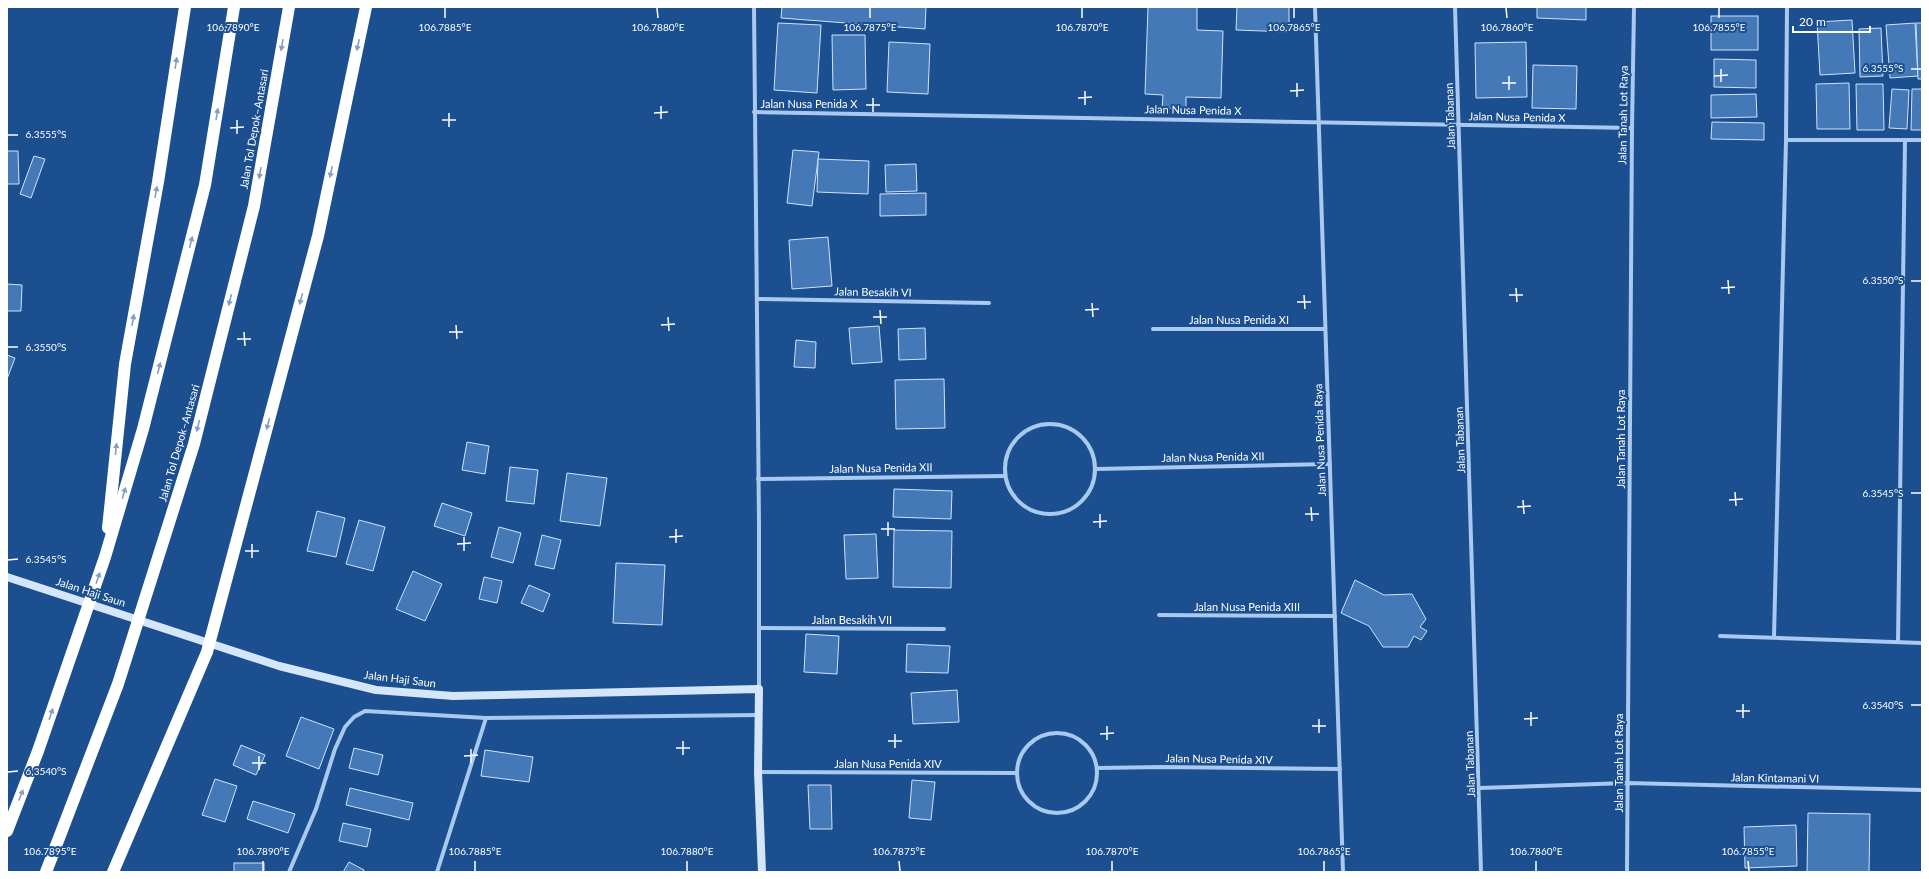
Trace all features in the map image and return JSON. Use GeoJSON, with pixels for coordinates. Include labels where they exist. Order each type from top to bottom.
{"type":"FeatureCollection","features":[{"type":"Feature","properties":{"kind":"highway"},"geometry":{"type":"LineString","coordinates":[[105,557],[125,364],[158,182],[185,7]]}},
{"type":"Feature","properties":{"kind":"highway"},"geometry":{"type":"LineString","coordinates":[[7,831],[38,751],[105,557],[143,429],[205,185],[234,7]]}},
{"type":"Feature","properties":{"kind":"highway","name":"Jalan Tol Depok–Antasari"},"geometry":{"type":"LineString","coordinates":[[46,872],[118,684],[194,444],[254,206],[289,7]]}},
{"type":"Feature","properties":{"kind":"highway"},"geometry":{"type":"LineString","coordinates":[[113,872],[207,652],[318,236],[366,7]]}},
{"type":"Feature","properties":{"kind":"street"},"geometry":{"type":"LineString","coordinates":[[754,7],[760,628],[758,772],[762,872]]}},
{"type":"Feature","properties":{"kind":"street","name":"Jalan Nusa Penida Raya"},"geometry":{"type":"LineString","coordinates":[[1315,7],[1343,872]]}},
{"type":"Feature","properties":{"kind":"street","name":"Jalan Tabanan"},"geometry":{"type":"LineString","coordinates":[[1455,7],[1480,788],[1481,872]]}},
{"type":"Feature","properties":{"kind":"street","name":"Jalan Tanah Lot Raya"},"geometry":{"type":"LineString","coordinates":[[1627,872],[1634,7]]}},
{"type":"Feature","properties":{"kind":"street"},"geometry":{"type":"LineString","coordinates":[[1774,637],[1786,140],[1787,7]]}},
{"type":"Feature","properties":{"kind":"street","name":"Jalan Nusa Penida X"},"geometry":{"type":"LineString","coordinates":[[754,112],[1632,128]]}},
{"type":"Feature","properties":{"kind":"street"},"geometry":{"type":"LineString","coordinates":[[1786,140],[1922,140]]}},
{"type":"Feature","properties":{"kind":"street"},"geometry":{"type":"LineString","coordinates":[[1898,642],[1905,141]]}},
{"type":"Feature","properties":{"kind":"street","name":"Jalan Besakih VI"},"geometry":{"type":"LineString","coordinates":[[757,299],[988,303]]}},
{"type":"Feature","properties":{"kind":"street","name":"Jalan Nusa Penida XI"},"geometry":{"type":"LineString","coordinates":[[1153,329],[1325,330]]}},
{"type":"Feature","properties":{"kind":"street"},"geometry":{"type":"LineString","coordinates":[[1056,424],[1071,429],[1085,439],[1093,453],[1096,469],[1094,483],[1084,500],[1079,505],[1067,512],[1054,515],[1040,513],[1027,508],[1017,500],[1009,489],[1005,476],[1005,459],[1012,444],[1024,432],[1039,425],[1056,424]]}},
{"type":"Feature","properties":{"kind":"street","name":"Jalan Nusa Penida XII"},"geometry":{"type":"LineString","coordinates":[[1096,469],[1330,464]]}},
{"type":"Feature","properties":{"kind":"street","name":"Jalan Nusa Penida XII"},"geometry":{"type":"LineString","coordinates":[[758,479],[1005,476]]}},
{"type":"Feature","properties":{"kind":"street","name":"Jalan Haji Saun"},"geometry":{"type":"LineString","coordinates":[[10,578],[279,666],[376,690],[453,696],[759,689]]}},
{"type":"Feature","properties":{"kind":"street","name":"Jalan Nusa Penida XIII"},"geometry":{"type":"LineString","coordinates":[[1159,615],[1335,616]]}},
{"type":"Feature","properties":{"kind":"street","name":"Jalan Besakih VII"},"geometry":{"type":"LineString","coordinates":[[760,628],[944,629]]}},
{"type":"Feature","properties":{"kind":"street"},"geometry":{"type":"LineString","coordinates":[[1720,636],[1922,643]]}},
{"type":"Feature","properties":{"kind":"street"},"geometry":{"type":"LineString","coordinates":[[289,872],[316,809],[335,749],[345,727],[354,717],[365,711],[486,718],[759,715]]}},
{"type":"Feature","properties":{"kind":"street"},"geometry":{"type":"LineString","coordinates":[[437,872],[486,718]]}},
{"type":"Feature","properties":{"kind":"street"},"geometry":{"type":"LineString","coordinates":[[1055,733],[1067,734],[1088,746],[1098,768],[1097,783],[1091,796],[1080,806],[1067,812],[1052,813],[1038,809],[1027,800],[1020,787],[1017,773],[1018,761],[1024,750],[1038,738],[1055,733]]}},
{"type":"Feature","properties":{"kind":"street","name":"Jalan Nusa Penida XIV"},"geometry":{"type":"LineString","coordinates":[[1098,768],[1162,767],[1340,769]]}},
{"type":"Feature","properties":{"kind":"street","name":"Jalan Nusa Penida XIV"},"geometry":{"type":"LineString","coordinates":[[758,772],[1017,773]]}},
{"type":"Feature","properties":{"kind":"street","name":"Jalan Kintamani VI"},"geometry":{"type":"LineString","coordinates":[[1480,788],[1627,783],[1922,790]]}},
{"type":"Feature","properties":{"kind":"building"},"geometry":{"type":"Polygon","coordinates":[[[782,7],[926,7],[925,29],[781,18],[782,7]]]}},
{"type":"Feature","properties":{"kind":"building"},"geometry":{"type":"Polygon","coordinates":[[[1148,7],[1197,7],[1197,30],[1223,31],[1221,98],[1186,97],[1186,109],[1162,108],[1163,95],[1145,94],[1148,7]]]}},
{"type":"Feature","properties":{"kind":"building"},"geometry":{"type":"Polygon","coordinates":[[[1237,7],[1289,7],[1289,32],[1236,30],[1237,7]]]}},
{"type":"Feature","properties":{"kind":"building"},"geometry":{"type":"Polygon","coordinates":[[[1537,7],[1586,7],[1586,20],[1537,18],[1537,7]]]}},
{"type":"Feature","properties":{"kind":"building"},"geometry":{"type":"Polygon","coordinates":[[[1711,16],[1758,16],[1758,50],[1711,50],[1711,16]]]}},
{"type":"Feature","properties":{"kind":"building"},"geometry":{"type":"Polygon","coordinates":[[[1852,20],[1855,73],[1820,75],[1817,22],[1852,20]]]}},
{"type":"Feature","properties":{"kind":"building"},"geometry":{"type":"Polygon","coordinates":[[[778,23],[821,25],[817,93],[774,90],[778,23]]]}},
{"type":"Feature","properties":{"kind":"building"},"geometry":{"type":"Polygon","coordinates":[[[1915,23],[1918,76],[1890,78],[1886,25],[1915,23]]]}},
{"type":"Feature","properties":{"kind":"building"},"geometry":{"type":"Polygon","coordinates":[[[1916,23],[1922,23],[1922,79],[1918,79],[1916,23]]]}},
{"type":"Feature","properties":{"kind":"building"},"geometry":{"type":"Polygon","coordinates":[[[1881,28],[1883,76],[1860,77],[1859,29],[1881,28]]]}},
{"type":"Feature","properties":{"kind":"building"},"geometry":{"type":"Polygon","coordinates":[[[832,35],[865,35],[866,89],[833,90],[832,35]]]}},
{"type":"Feature","properties":{"kind":"building"},"geometry":{"type":"Polygon","coordinates":[[[889,42],[930,44],[928,94],[887,92],[889,42]]]}},
{"type":"Feature","properties":{"kind":"building"},"geometry":{"type":"Polygon","coordinates":[[[1526,42],[1527,97],[1476,98],[1475,43],[1526,42]]]}},
{"type":"Feature","properties":{"kind":"building"},"geometry":{"type":"Polygon","coordinates":[[[1714,59],[1756,60],[1756,88],[1714,87],[1714,59]]]}},
{"type":"Feature","properties":{"kind":"building"},"geometry":{"type":"Polygon","coordinates":[[[1533,65],[1577,66],[1576,109],[1532,108],[1533,65]]]}},
{"type":"Feature","properties":{"kind":"building"},"geometry":{"type":"Polygon","coordinates":[[[1849,83],[1850,129],[1817,129],[1816,84],[1849,83]]]}},
{"type":"Feature","properties":{"kind":"building"},"geometry":{"type":"Polygon","coordinates":[[[1856,84],[1883,84],[1884,130],[1857,130],[1856,84]]]}},
{"type":"Feature","properties":{"kind":"building"},"geometry":{"type":"Polygon","coordinates":[[[1892,89],[1909,90],[1907,129],[1889,128],[1892,89]]]}},
{"type":"Feature","properties":{"kind":"building"},"geometry":{"type":"Polygon","coordinates":[[[1912,89],[1922,89],[1922,130],[1911,130],[1912,89]]]}},
{"type":"Feature","properties":{"kind":"building"},"geometry":{"type":"Polygon","coordinates":[[[1756,94],[1757,117],[1711,118],[1711,95],[1756,94]]]}},
{"type":"Feature","properties":{"kind":"building"},"geometry":{"type":"Polygon","coordinates":[[[1712,122],[1764,123],[1764,140],[1711,139],[1712,122]]]}},
{"type":"Feature","properties":{"kind":"building"},"geometry":{"type":"Polygon","coordinates":[[[793,150],[819,152],[812,206],[787,203],[793,150]]]}},
{"type":"Feature","properties":{"kind":"building"},"geometry":{"type":"Polygon","coordinates":[[[7,151],[18,151],[19,184],[7,184],[7,151]]]}},
{"type":"Feature","properties":{"kind":"building"},"geometry":{"type":"Polygon","coordinates":[[[34,156],[45,159],[31,198],[20,194],[34,156]]]}},
{"type":"Feature","properties":{"kind":"building"},"geometry":{"type":"Polygon","coordinates":[[[818,159],[869,161],[868,194],[817,192],[818,159]]]}},
{"type":"Feature","properties":{"kind":"building"},"geometry":{"type":"Polygon","coordinates":[[[916,164],[917,191],[886,192],[885,165],[916,164]]]}},
{"type":"Feature","properties":{"kind":"building"},"geometry":{"type":"Polygon","coordinates":[[[926,193],[926,215],[880,216],[880,194],[926,193]]]}},
{"type":"Feature","properties":{"kind":"building"},"geometry":{"type":"Polygon","coordinates":[[[828,237],[832,286],[792,289],[789,240],[828,237]]]}},
{"type":"Feature","properties":{"kind":"building"},"geometry":{"type":"Polygon","coordinates":[[[7,284],[22,285],[21,311],[7,311],[7,284]]]}},
{"type":"Feature","properties":{"kind":"building"},"geometry":{"type":"Polygon","coordinates":[[[879,326],[882,362],[852,364],[849,328],[879,326]]]}},
{"type":"Feature","properties":{"kind":"building"},"geometry":{"type":"Polygon","coordinates":[[[925,328],[926,359],[899,360],[898,329],[925,328]]]}},
{"type":"Feature","properties":{"kind":"building"},"geometry":{"type":"Polygon","coordinates":[[[796,340],[816,342],[815,368],[794,367],[796,340]]]}},
{"type":"Feature","properties":{"kind":"building"},"geometry":{"type":"Polygon","coordinates":[[[7,355],[15,358],[7,379],[7,355]]]}},
{"type":"Feature","properties":{"kind":"building"},"geometry":{"type":"Polygon","coordinates":[[[944,379],[945,428],[896,429],[895,380],[944,379]]]}},
{"type":"Feature","properties":{"kind":"building"},"geometry":{"type":"Polygon","coordinates":[[[467,442],[489,446],[485,474],[462,470],[467,442]]]}},
{"type":"Feature","properties":{"kind":"building"},"geometry":{"type":"Polygon","coordinates":[[[510,467],[538,470],[534,504],[506,501],[510,467]]]}},
{"type":"Feature","properties":{"kind":"building"},"geometry":{"type":"Polygon","coordinates":[[[567,473],[607,478],[600,526],[560,521],[567,473]]]}},
{"type":"Feature","properties":{"kind":"building"},"geometry":{"type":"Polygon","coordinates":[[[894,489],[952,491],[951,519],[893,517],[894,489]]]}},
{"type":"Feature","properties":{"kind":"building"},"geometry":{"type":"Polygon","coordinates":[[[442,503],[472,513],[465,536],[434,526],[442,503]]]}},
{"type":"Feature","properties":{"kind":"building"},"geometry":{"type":"Polygon","coordinates":[[[317,511],[345,518],[336,557],[307,551],[317,511]]]}},
{"type":"Feature","properties":{"kind":"building"},"geometry":{"type":"Polygon","coordinates":[[[359,520],[385,527],[373,571],[346,564],[359,520]]]}},
{"type":"Feature","properties":{"kind":"building"},"geometry":{"type":"Polygon","coordinates":[[[499,527],[521,533],[513,563],[491,557],[499,527]]]}},
{"type":"Feature","properties":{"kind":"building"},"geometry":{"type":"Polygon","coordinates":[[[894,530],[952,531],[951,588],[893,587],[894,530]]]}},
{"type":"Feature","properties":{"kind":"building"},"geometry":{"type":"Polygon","coordinates":[[[876,534],[878,578],[846,579],[844,535],[876,534]]]}},
{"type":"Feature","properties":{"kind":"building"},"geometry":{"type":"Polygon","coordinates":[[[542,535],[561,540],[554,569],[535,565],[542,535]]]}},
{"type":"Feature","properties":{"kind":"building"},"geometry":{"type":"Polygon","coordinates":[[[616,563],[665,565],[662,625],[613,623],[616,563]]]}},
{"type":"Feature","properties":{"kind":"building"},"geometry":{"type":"Polygon","coordinates":[[[413,571],[442,584],[425,621],[396,609],[413,571]]]}},
{"type":"Feature","properties":{"kind":"building"},"geometry":{"type":"Polygon","coordinates":[[[484,577],[502,581],[497,603],[479,599],[484,577]]]}},
{"type":"Feature","properties":{"kind":"building"},"geometry":{"type":"Polygon","coordinates":[[[1355,580],[1384,595],[1412,594],[1426,619],[1420,627],[1427,631],[1421,640],[1414,636],[1408,647],[1383,647],[1369,626],[1341,613],[1355,580]]]}},
{"type":"Feature","properties":{"kind":"building"},"geometry":{"type":"Polygon","coordinates":[[[529,585],[550,594],[543,612],[521,603],[529,585]]]}},
{"type":"Feature","properties":{"kind":"building"},"geometry":{"type":"Polygon","coordinates":[[[806,634],[839,636],[837,674],[804,672],[806,634]]]}},
{"type":"Feature","properties":{"kind":"building"},"geometry":{"type":"Polygon","coordinates":[[[907,644],[950,646],[948,673],[906,672],[907,644]]]}},
{"type":"Feature","properties":{"kind":"building"},"geometry":{"type":"Polygon","coordinates":[[[957,690],[959,722],[913,724],[911,693],[957,690]]]}},
{"type":"Feature","properties":{"kind":"building"},"geometry":{"type":"Polygon","coordinates":[[[301,717],[334,729],[319,769],[286,756],[301,717]]]}},
{"type":"Feature","properties":{"kind":"building"},"geometry":{"type":"Polygon","coordinates":[[[241,745],[265,755],[256,775],[233,765],[241,745]]]}},
{"type":"Feature","properties":{"kind":"building"},"geometry":{"type":"Polygon","coordinates":[[[354,748],[383,755],[378,775],[349,768],[354,748]]]}},
{"type":"Feature","properties":{"kind":"building"},"geometry":{"type":"Polygon","coordinates":[[[485,750],[533,757],[529,782],[481,776],[485,750]]]}},
{"type":"Feature","properties":{"kind":"building"},"geometry":{"type":"Polygon","coordinates":[[[215,779],[237,786],[225,822],[202,815],[215,779]]]}},
{"type":"Feature","properties":{"kind":"building"},"geometry":{"type":"Polygon","coordinates":[[[912,780],[935,782],[931,820],[909,818],[912,780]]]}},
{"type":"Feature","properties":{"kind":"building"},"geometry":{"type":"Polygon","coordinates":[[[808,785],[831,785],[832,829],[810,829],[808,785]]]}},
{"type":"Feature","properties":{"kind":"building"},"geometry":{"type":"Polygon","coordinates":[[[350,788],[413,803],[409,820],[346,805],[350,788]]]}},
{"type":"Feature","properties":{"kind":"building"},"geometry":{"type":"Polygon","coordinates":[[[253,801],[295,814],[288,833],[247,819],[253,801]]]}},
{"type":"Feature","properties":{"kind":"building"},"geometry":{"type":"Polygon","coordinates":[[[1808,813],[1870,814],[1869,872],[1807,872],[1808,813]]]}},
{"type":"Feature","properties":{"kind":"building"},"geometry":{"type":"Polygon","coordinates":[[[343,823],[371,829],[367,847],[339,841],[343,823]]]}},
{"type":"Feature","properties":{"kind":"building"},"geometry":{"type":"Polygon","coordinates":[[[1796,825],[1797,866],[1745,868],[1744,827],[1796,825]]]}},
{"type":"Feature","properties":{"kind":"building"},"geometry":{"type":"Polygon","coordinates":[[[349,862],[364,870],[363,872],[343,872],[349,862]]]}},
{"type":"Feature","properties":{"kind":"building"},"geometry":{"type":"Polygon","coordinates":[[[234,863],[264,863],[264,872],[234,872],[234,863]]]}}]}
